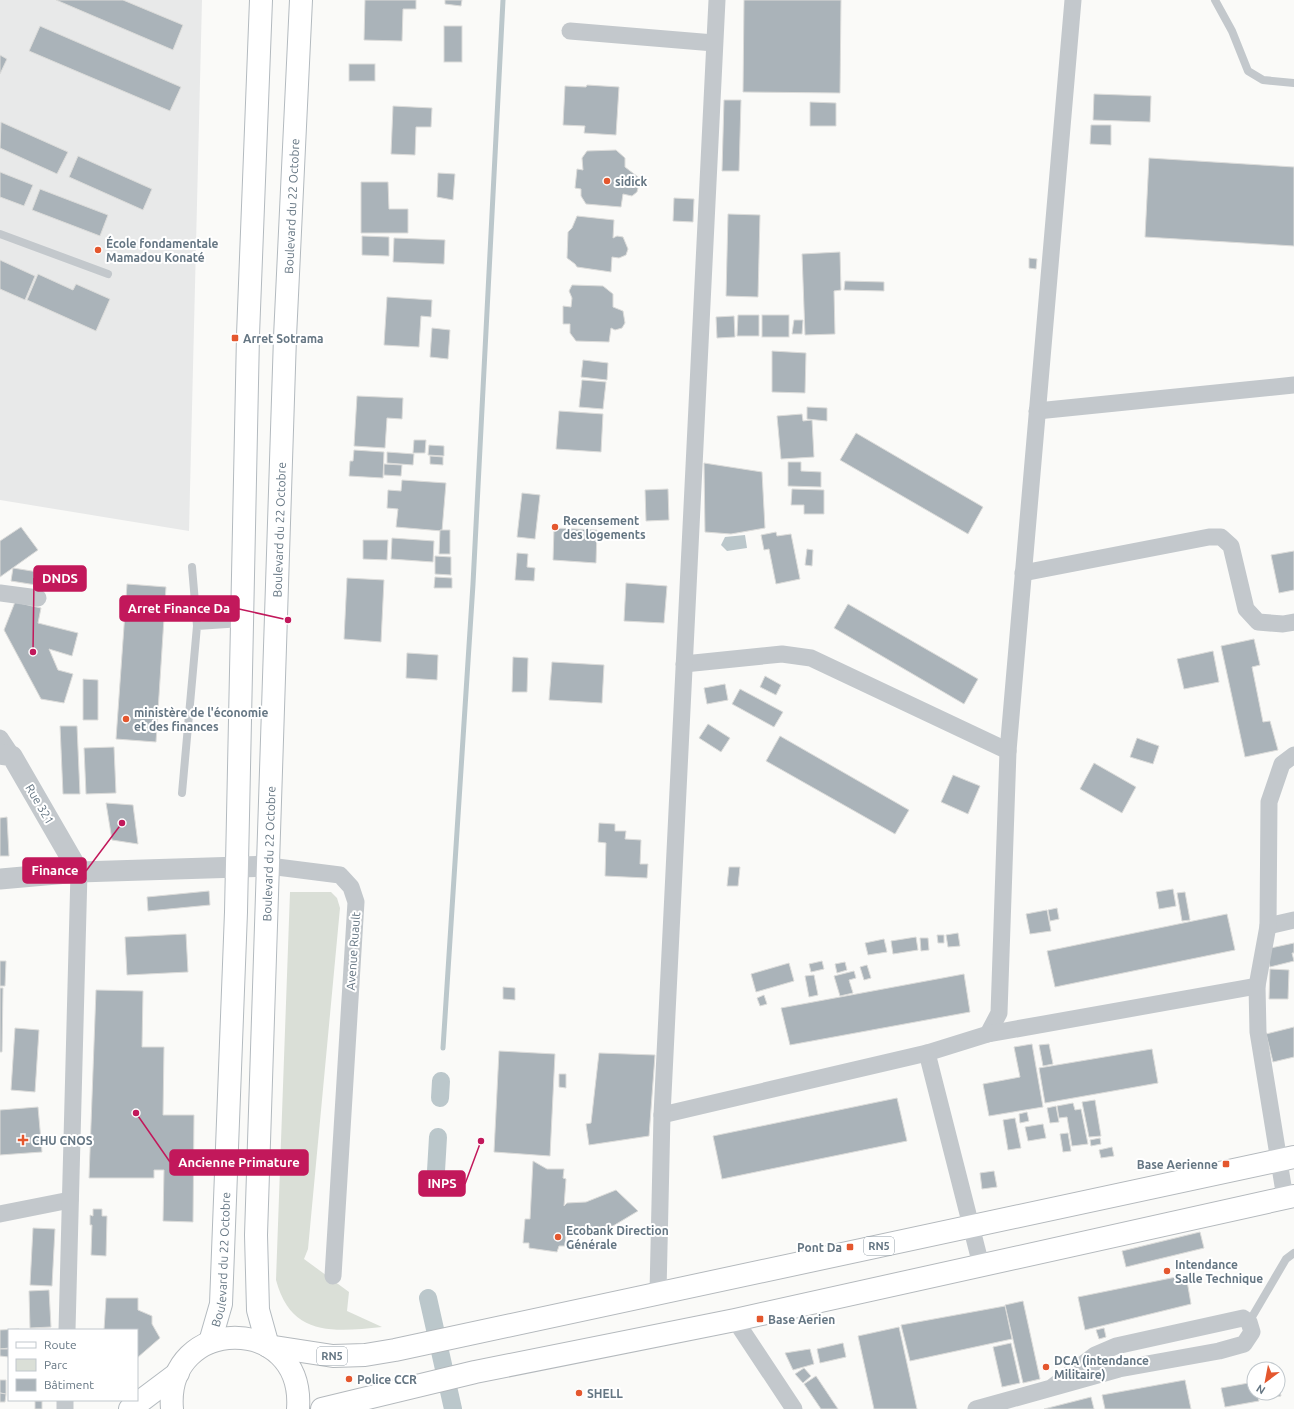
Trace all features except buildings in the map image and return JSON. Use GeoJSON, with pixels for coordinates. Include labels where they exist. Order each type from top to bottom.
{"type":"FeatureCollection","features":[{"type":"Feature","properties":{"kind":"main road","name":"Boulevard du 22 Octobre"},"geometry":{"type":"LineString","coordinates":[[210,1342],[221,1304],[237,867],[248,335],[261,0]]}},
{"type":"Feature","properties":{"kind":"main road","name":"Boulevard du 22 Octobre"},"geometry":{"type":"LineString","coordinates":[[268,1346],[258,1310],[256,1235],[285,337],[301,0]]}},
{"type":"Feature","properties":{"kind":"main road","name":"RN5"},"geometry":{"type":"LineString","coordinates":[[268,1346],[333,1356],[365,1355],[395,1350],[658,1292],[1287,1159]]}},
{"type":"Feature","properties":{"kind":"main road"},"geometry":{"type":"LineString","coordinates":[[322,1409],[399,1389],[476,1372],[735,1320],[1289,1197]]}},
{"type":"Feature","properties":{"kind":"main road"},"geometry":{"type":"LineString","coordinates":[[172,1409],[173,1387],[178,1373],[186,1360],[197,1349],[210,1342],[224,1337],[240,1336],[268,1346],[284,1358],[294,1375],[299,1395],[298,1409]]}},
{"type":"Feature","properties":{"kind":"main road"},"geometry":{"type":"LineString","coordinates":[[130,1409],[178,1373]]}},
{"type":"Feature","properties":{"kind":"street"},"geometry":{"type":"LineString","coordinates":[[658,1292],[662,1115],[716,0]]}},
{"type":"Feature","properties":{"kind":"street"},"geometry":{"type":"LineString","coordinates":[[988,1034],[999,1013],[1008,751],[1073,0]]}},
{"type":"Feature","properties":{"kind":"street"},"geometry":{"type":"LineString","coordinates":[[570,31],[714,43]]}},
{"type":"Feature","properties":{"kind":"street"},"geometry":{"type":"LineString","coordinates":[[1037,411],[1294,385]]}},
{"type":"Feature","properties":{"kind":"street"},"geometry":{"type":"LineString","coordinates":[[1023,573],[1210,537],[1221,537],[1231,546],[1246,609],[1258,622],[1283,624],[1294,622]]}},
{"type":"Feature","properties":{"kind":"street"},"geometry":{"type":"LineString","coordinates":[[0,593],[38,598]]}},
{"type":"Feature","properties":{"kind":"street"},"geometry":{"type":"LineString","coordinates":[[684,664],[782,654],[811,658],[1008,751]]}},
{"type":"Feature","properties":{"kind":"street","name":"Rue 321"},"geometry":{"type":"LineString","coordinates":[[0,738],[6,755],[78,872]]}},
{"type":"Feature","properties":{"kind":"street"},"geometry":{"type":"LineString","coordinates":[[1289,1197],[1287,1159],[1258,1032],[1257,986],[1268,926],[1269,802],[1282,764],[1294,755]]}},
{"type":"Feature","properties":{"kind":"street","name":"Avenue Ruault"},"geometry":{"type":"LineString","coordinates":[[0,879],[78,872],[269,866],[340,875],[351,887],[356,902],[332,1276]]}},
{"type":"Feature","properties":{"kind":"street"},"geometry":{"type":"LineString","coordinates":[[67,1329],[78,872]]}},
{"type":"Feature","properties":{"kind":"street"},"geometry":{"type":"LineString","coordinates":[[1268,926],[1294,920]]}},
{"type":"Feature","properties":{"kind":"street"},"geometry":{"type":"LineString","coordinates":[[662,1115],[927,1053],[988,1034],[1257,986]]}},
{"type":"Feature","properties":{"kind":"street"},"geometry":{"type":"LineString","coordinates":[[927,1053],[981,1265]]}},
{"type":"Feature","properties":{"kind":"street"},"geometry":{"type":"LineString","coordinates":[[0,1214],[70,1200]]}},
{"type":"Feature","properties":{"kind":"street"},"geometry":{"type":"LineString","coordinates":[[976,1409],[1119,1369],[1219,1351],[1244,1344],[1252,1332],[1249,1322],[1243,1318],[1116,1346],[1095,1356],[1051,1388]]}},
{"type":"Feature","properties":{"kind":"street"},"geometry":{"type":"LineString","coordinates":[[735,1320],[794,1409]]}},
{"type":"Feature","properties":{"kind":"lane"},"geometry":{"type":"LineString","coordinates":[[1215,0],[1232,31],[1248,71],[1263,80],[1294,83]]}},
{"type":"Feature","properties":{"kind":"lane"},"geometry":{"type":"LineString","coordinates":[[0,234],[108,274]]}},
{"type":"Feature","properties":{"kind":"lane"},"geometry":{"type":"LineString","coordinates":[[182,793],[197,626],[192,567]]}},
{"type":"Feature","properties":{"kind":"lane"},"geometry":{"type":"LineString","coordinates":[[197,626],[242,623]]}},
{"type":"Feature","properties":{"kind":"lane"},"geometry":{"type":"LineString","coordinates":[[1249,1322],[1286,1259],[1294,1253]]}},
{"type":"Feature","properties":{"kind":"shaded area","name":"École fondamentale Mamadou Konaté"},"geometry":{"type":"Polygon","coordinates":[[[0,0],[202,0],[189,531],[0,500],[0,0]]]}},
{"type":"Feature","properties":{"kind":"shaded area"},"geometry":{"type":"Polygon","coordinates":[[[745,535],[747,548],[727,551],[721,545],[725,537],[745,535]]]}},
{"type":"Feature","properties":{"kind":"green space"},"geometry":{"type":"Polygon","coordinates":[[[290,892],[331,892],[337,898],[340,908],[308,1249],[304,1259],[349,1292],[347,1311],[382,1327],[347,1330],[331,1329],[317,1327],[303,1321],[292,1312],[283,1299],[276,1280],[290,892]]]}},
{"type":"Feature","properties":{"kind":"waterway"},"geometry":{"type":"LineString","coordinates":[[443,1048],[473,584],[503,0]]}},
{"type":"Feature","properties":{"kind":"waterway"},"geometry":{"type":"LineString","coordinates":[[440,1098],[441,1081]]}},
{"type":"Feature","properties":{"kind":"waterway"},"geometry":{"type":"LineString","coordinates":[[436,1171],[438,1137]]}},
{"type":"Feature","properties":{"kind":"waterway"},"geometry":{"type":"LineString","coordinates":[[428,1298],[453,1409]]}},
{"type":"Feature","properties":{"kind":"place","name":"sidick"},"geometry":{"type":"Point","coordinates":[607,181]}},
{"type":"Feature","properties":{"kind":"place","name":"École fondamentale Mamadou Konaté"},"geometry":{"type":"Point","coordinates":[98,250]}},
{"type":"Feature","properties":{"kind":"place","name":"Arret Sotrama"},"geometry":{"type":"Point","coordinates":[235,338]}},
{"type":"Feature","properties":{"kind":"place","name":"Recensement des logements"},"geometry":{"type":"Point","coordinates":[555,527]}},
{"type":"Feature","properties":{"kind":"place","name":"Arret Finance Da"},"geometry":{"type":"Point","coordinates":[288,620]}},
{"type":"Feature","properties":{"kind":"place","name":"DNDS"},"geometry":{"type":"Point","coordinates":[33,652]}},
{"type":"Feature","properties":{"kind":"place","name":"ministère de l'économie et des finances"},"geometry":{"type":"Point","coordinates":[126,719]}},
{"type":"Feature","properties":{"kind":"place","name":"Finance"},"geometry":{"type":"Point","coordinates":[122,823]}},
{"type":"Feature","properties":{"kind":"place","name":"Ancienne Primature"},"geometry":{"type":"Point","coordinates":[136,1113]}},
{"type":"Feature","properties":{"kind":"place","name":"CHU CNOS"},"geometry":{"type":"Point","coordinates":[23,1140]}},
{"type":"Feature","properties":{"kind":"place","name":"INPS"},"geometry":{"type":"Point","coordinates":[481,1141]}},
{"type":"Feature","properties":{"kind":"place","name":"Base Aerienne"},"geometry":{"type":"Point","coordinates":[1226,1164]}},
{"type":"Feature","properties":{"kind":"place","name":"Ecobank Direction Générale"},"geometry":{"type":"Point","coordinates":[558,1237]}},
{"type":"Feature","properties":{"kind":"place","name":"Pont Da"},"geometry":{"type":"Point","coordinates":[850,1247]}},
{"type":"Feature","properties":{"kind":"place","name":"Intendance Salle Technique"},"geometry":{"type":"Point","coordinates":[1167,1271]}},
{"type":"Feature","properties":{"kind":"place","name":"Base Aerien"},"geometry":{"type":"Point","coordinates":[760,1319]}},
{"type":"Feature","properties":{"kind":"place","name":"DCA (intendance Militaire)"},"geometry":{"type":"Point","coordinates":[1046,1367]}},
{"type":"Feature","properties":{"kind":"place","name":"Police CCR"},"geometry":{"type":"Point","coordinates":[349,1379]}},
{"type":"Feature","properties":{"kind":"place","name":"SHELL"},"geometry":{"type":"Point","coordinates":[579,1393]}}]}
